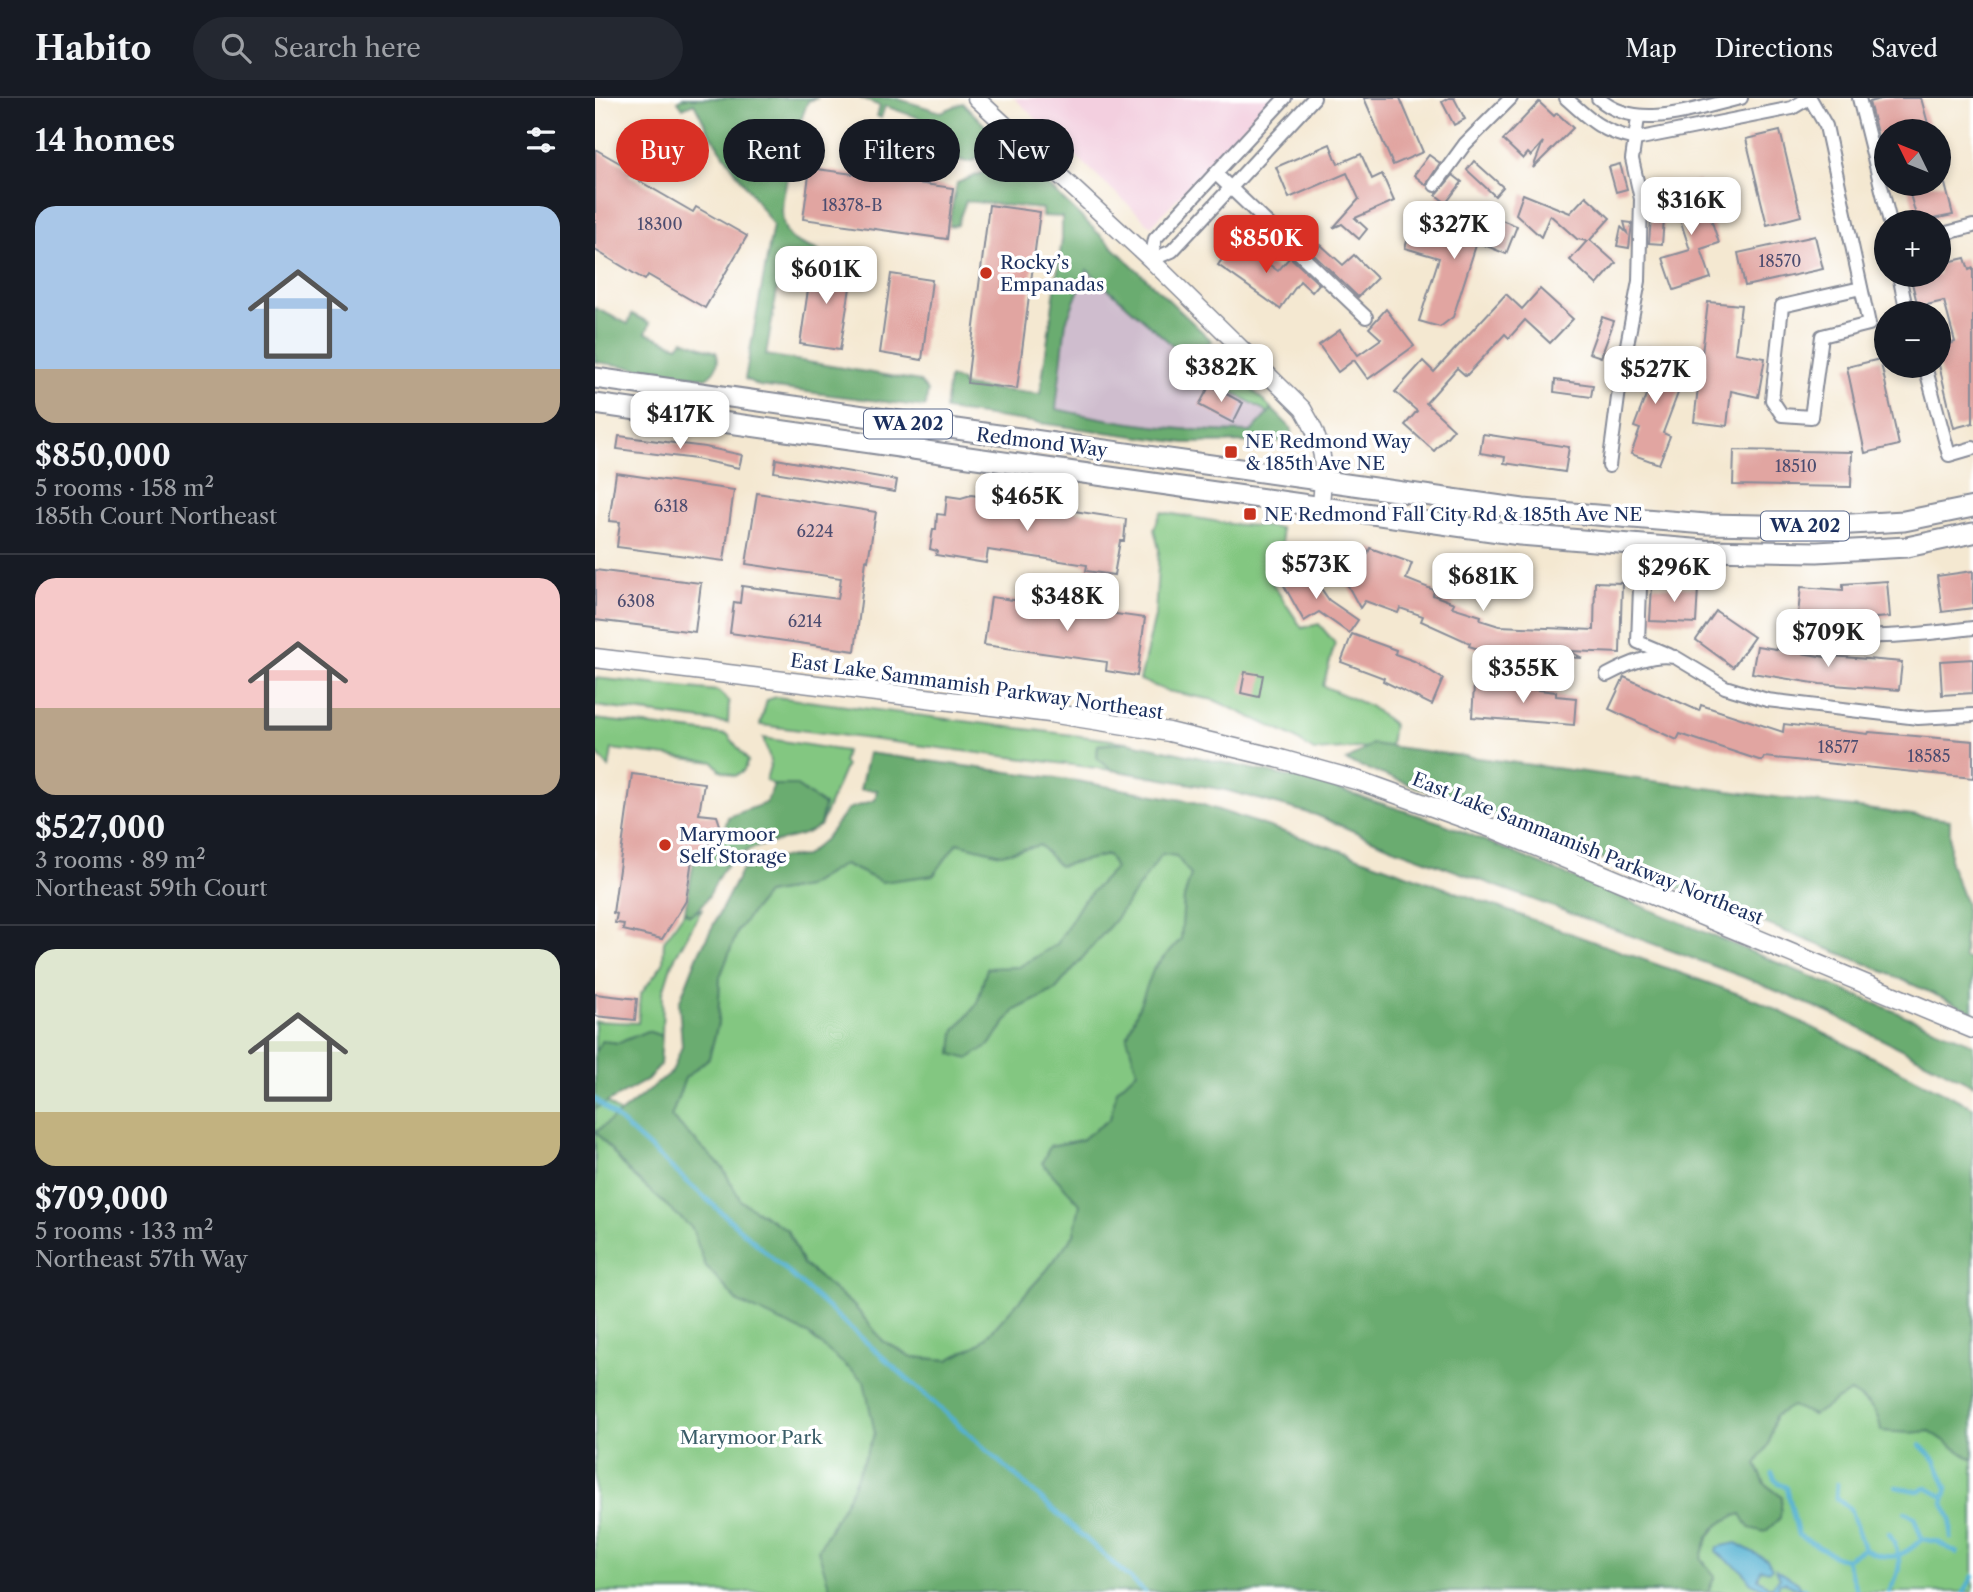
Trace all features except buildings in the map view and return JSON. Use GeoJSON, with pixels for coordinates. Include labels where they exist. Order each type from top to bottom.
{"type":"FeatureCollection","features":[{"type":"Feature","properties":{"kind":"main road","name":"Redmond Way"},"geometry":{"type":"LineString","coordinates":[[595,378],[932,428],[1324,479]]}},
{"type":"Feature","properties":{"kind":"main road","name":"Redmond Way"},"geometry":{"type":"LineString","coordinates":[[595,404],[1321,504]]}},
{"type":"Feature","properties":{"kind":"main road","name":"WA 202"},"geometry":{"type":"LineString","coordinates":[[1324,479],[1523,509],[1706,524],[1816,526],[1904,521],[1973,507]]}},
{"type":"Feature","properties":{"kind":"main road","name":"WA 202"},"geometry":{"type":"LineString","coordinates":[[1321,504],[1520,535],[1705,550],[1817,552],[1907,547],[1973,533]]}},
{"type":"Feature","properties":{"kind":"main road","name":"East Lake Sammamish Parkway Northeast"},"geometry":{"type":"LineString","coordinates":[[595,658],[1045,712],[1169,732],[1277,758],[1363,782],[1494,829],[1973,1029]]}},
{"type":"Feature","properties":{"kind":"street"},"geometry":{"type":"LineString","coordinates":[[976,98],[1150,260],[1303,409],[1317,432],[1325,461],[1321,504]]}},
{"type":"Feature","properties":{"kind":"street"},"geometry":{"type":"LineString","coordinates":[[1150,260],[1155,239],[1286,98]]}},
{"type":"Feature","properties":{"kind":"street"},"geometry":{"type":"LineString","coordinates":[[1150,260],[1172,251],[1314,98]]}},
{"type":"Feature","properties":{"kind":"street"},"geometry":{"type":"LineString","coordinates":[[1435,185],[1465,144],[1511,98]]}},
{"type":"Feature","properties":{"kind":"street"},"geometry":{"type":"LineString","coordinates":[[1566,98],[1597,126],[1611,134],[1636,139],[1792,108],[1809,98],[1826,127],[1869,324],[1822,336],[1811,417],[1782,415],[1773,400],[1782,306],[1861,288]]}},
{"type":"Feature","properties":{"kind":"street"},"geometry":{"type":"LineString","coordinates":[[1598,98],[1610,108],[1638,118],[1741,98]]}},
{"type":"Feature","properties":{"kind":"street"},"geometry":{"type":"LineString","coordinates":[[1859,98],[1886,210]]}},
{"type":"Feature","properties":{"kind":"street"},"geometry":{"type":"LineString","coordinates":[[1609,466],[1620,382],[1639,281],[1641,199],[1632,159],[1638,118]]}},
{"type":"Feature","properties":{"kind":"street"},"geometry":{"type":"LineString","coordinates":[[1216,174],[1366,317]]}},
{"type":"Feature","properties":{"kind":"street"},"geometry":{"type":"LineString","coordinates":[[1951,232],[1973,226]]}},
{"type":"Feature","properties":{"kind":"street"},"geometry":{"type":"LineString","coordinates":[[1928,378],[1948,455],[1973,448]]}},
{"type":"Feature","properties":{"kind":"street"},"geometry":{"type":"LineString","coordinates":[[1640,588],[1638,642],[1675,657],[1725,687],[1767,700],[1918,718],[1973,715]]}},
{"type":"Feature","properties":{"kind":"street"},"geometry":{"type":"LineString","coordinates":[[1799,632],[1852,639],[1915,636],[1973,628]]}},
{"type":"Feature","properties":{"kind":"street"},"geometry":{"type":"LineString","coordinates":[[1607,676],[1632,662],[1663,655],[1675,657]]}},
{"type":"Feature","properties":{"kind":"shaded area"},"geometry":{"type":"Polygon","coordinates":[[[1014,98],[1271,98],[1151,226],[1074,154],[1074,119],[1036,119],[1014,98]]]}},
{"type":"Feature","properties":{"kind":"shaded area"},"geometry":{"type":"Polygon","coordinates":[[[1087,269],[1187,358],[1203,348],[1220,366],[1199,372],[1269,413],[1251,432],[1192,432],[1112,421],[1056,409],[1066,322],[1087,269]]]}},
{"type":"Feature","properties":{"kind":"green space"},"geometry":{"type":"Polygon","coordinates":[[[683,98],[818,98],[808,101],[801,119],[723,119],[723,153],[709,132],[709,119],[702,119],[694,103],[683,108],[678,101],[683,98]]]}},
{"type":"Feature","properties":{"kind":"green space"},"geometry":{"type":"Polygon","coordinates":[[[860,98],[895,98],[941,112],[963,103],[979,119],[974,119],[974,160],[960,160],[960,119],[922,119],[885,106],[881,118],[877,116],[880,106],[860,98]]]}},
{"type":"Feature","properties":{"kind":"green space"},"geometry":{"type":"Polygon","coordinates":[[[974,176],[974,182],[1044,182],[1212,341],[1187,358],[1087,270],[1066,322],[1056,409],[1153,426],[1251,432],[1272,409],[1292,429],[1290,438],[1277,442],[1185,443],[945,410],[949,378],[962,381],[963,386],[1040,394],[1062,240],[1062,217],[1042,216],[1042,209],[966,201],[957,225],[948,226],[957,183],[974,176]]]}},
{"type":"Feature","properties":{"kind":"green space"},"geometry":{"type":"Polygon","coordinates":[[[743,182],[787,182],[782,204],[785,228],[790,237],[819,251],[819,264],[782,261],[766,355],[919,381],[928,391],[925,407],[759,386],[745,379],[773,225],[743,182]]]}},
{"type":"Feature","properties":{"kind":"green space"},"geometry":{"type":"Polygon","coordinates":[[[595,308],[628,324],[632,314],[650,323],[646,333],[678,346],[683,340],[716,352],[716,367],[706,378],[595,362],[595,308]]]}},
{"type":"Feature","properties":{"kind":"green space"},"geometry":{"type":"Polygon","coordinates":[[[1207,345],[1272,409],[1269,413],[1198,372],[1219,366],[1203,348],[1207,345]]]}},
{"type":"Feature","properties":{"kind":"green space"},"geometry":{"type":"Polygon","coordinates":[[[1161,512],[1231,524],[1280,528],[1286,565],[1270,580],[1302,628],[1319,624],[1335,643],[1323,686],[1370,706],[1393,724],[1390,746],[1314,751],[1289,735],[1214,700],[1167,691],[1140,680],[1155,616],[1159,549],[1154,529],[1161,512]]]}},
{"type":"Feature","properties":{"kind":"green space"},"geometry":{"type":"Polygon","coordinates":[[[595,678],[718,691],[729,701],[728,723],[595,706],[595,678]]]}},
{"type":"Feature","properties":{"kind":"green space"},"geometry":{"type":"Polygon","coordinates":[[[776,697],[1127,742],[1098,745],[1097,758],[1112,770],[760,725],[767,700],[776,697]]]}},
{"type":"Feature","properties":{"kind":"green space"},"geometry":{"type":"Polygon","coordinates":[[[595,719],[728,735],[748,761],[744,770],[735,776],[720,770],[714,762],[612,749],[609,768],[595,751],[595,719]]]}},
{"type":"Feature","properties":{"kind":"green space"},"geometry":{"type":"Polygon","coordinates":[[[763,738],[846,751],[843,763],[846,765],[820,826],[824,805],[795,785],[774,785],[766,780],[771,762],[763,738]]]}},
{"type":"Feature","properties":{"kind":"green space"},"geometry":{"type":"Polygon","coordinates":[[[1127,742],[1318,783],[1442,823],[1973,1044],[1973,1085],[1829,1013],[1743,977],[1393,848],[1316,815],[1225,790],[1112,770],[1097,758],[1098,745],[1127,742]]]}},
{"type":"Feature","properties":{"kind":"green space"},"geometry":{"type":"Polygon","coordinates":[[[1372,744],[1950,820],[1950,863],[1966,904],[1964,958],[1973,960],[1973,1012],[1874,967],[1511,822],[1346,761],[1372,744]]]}},
{"type":"Feature","properties":{"kind":"green space"},"geometry":{"type":"Polygon","coordinates":[[[868,753],[1077,781],[1194,802],[1345,852],[1761,1002],[1973,1107],[1973,1460],[1930,1431],[1881,1431],[1878,1417],[1871,1407],[1850,1392],[1813,1415],[1792,1406],[1775,1416],[1769,1444],[1756,1464],[1765,1484],[1782,1497],[1780,1518],[1765,1532],[1749,1528],[1741,1514],[1713,1530],[1701,1559],[1715,1576],[1708,1592],[831,1592],[818,1550],[849,1495],[875,1433],[864,1381],[808,1334],[738,1302],[705,1265],[692,1228],[630,1173],[596,1132],[672,1072],[682,1046],[679,1003],[697,957],[741,871],[765,859],[805,856],[824,840],[848,809],[875,800],[877,790],[860,790],[868,753]],[[957,843],[934,875],[882,882],[844,864],[806,887],[766,894],[738,930],[720,977],[718,1023],[709,1058],[685,1078],[671,1117],[722,1167],[741,1201],[787,1230],[803,1264],[855,1307],[883,1341],[912,1357],[948,1360],[981,1343],[1047,1270],[1074,1234],[1080,1204],[1042,1163],[1050,1146],[1081,1140],[1110,1119],[1117,1090],[1137,1071],[1127,1037],[1154,968],[1181,939],[1184,898],[1191,875],[1176,856],[1162,854],[1114,921],[1055,990],[1015,1010],[989,1045],[968,1059],[952,1054],[954,1032],[977,1004],[987,968],[1019,967],[1057,944],[1083,901],[1115,868],[1108,855],[1059,866],[1040,845],[1001,854],[957,843]]]}},
{"type":"Feature","properties":{"kind":"green space"},"geometry":{"type":"Polygon","coordinates":[[[774,785],[795,785],[824,805],[820,826],[741,854],[725,867],[703,904],[689,915],[685,911],[694,860],[724,831],[728,817],[766,803],[774,785]]]}},
{"type":"Feature","properties":{"kind":"green space"},"geometry":{"type":"Polygon","coordinates":[[[957,843],[1001,854],[1040,845],[1059,866],[1108,855],[1115,868],[1083,901],[1058,944],[1019,967],[987,969],[977,1004],[954,1032],[989,1045],[1015,1010],[1055,990],[1114,921],[1162,854],[1176,855],[1191,875],[1184,898],[1182,939],[1154,968],[1137,1071],[1117,1090],[1110,1119],[1081,1140],[1050,1146],[1043,1163],[1081,1204],[1074,1234],[1047,1270],[981,1343],[948,1360],[912,1357],[883,1341],[855,1307],[803,1264],[787,1230],[741,1201],[722,1167],[671,1117],[685,1078],[709,1058],[718,1023],[720,977],[738,930],[766,894],[806,887],[844,864],[882,882],[957,843]]]}},
{"type":"Feature","properties":{"kind":"green space"},"geometry":{"type":"Polygon","coordinates":[[[702,909],[672,963],[663,992],[662,1036],[647,1031],[619,1043],[602,1041],[595,1052],[595,1021],[638,1023],[640,995],[663,964],[664,941],[685,911],[689,915],[702,909]]]}},
{"type":"Feature","properties":{"kind":"green space"},"geometry":{"type":"Polygon","coordinates":[[[647,1031],[662,1036],[660,1065],[647,1080],[595,1109],[595,1052],[602,1041],[619,1043],[647,1031]]]}},
{"type":"Feature","properties":{"kind":"green space","name":"Marymoor Park"},"geometry":{"type":"Polygon","coordinates":[[[595,1092],[690,1174],[1153,1592],[595,1592],[595,1092]]]}},
{"type":"Feature","properties":{"kind":"green space"},"geometry":{"type":"Polygon","coordinates":[[[1850,1392],[1895,1425],[1916,1431],[1930,1431],[1973,1460],[1973,1592],[1708,1592],[1715,1576],[1701,1559],[1712,1532],[1742,1511],[1782,1497],[1765,1484],[1756,1464],[1769,1444],[1775,1416],[1792,1405],[1813,1415],[1850,1392]]]}},
{"type":"Feature","properties":{"kind":"water"},"geometry":{"type":"Polygon","coordinates":[[[1736,1543],[1767,1560],[1772,1568],[1769,1571],[1761,1569],[1758,1579],[1770,1587],[1780,1578],[1776,1569],[1798,1583],[1803,1592],[1797,1592],[1798,1589],[1785,1582],[1779,1583],[1778,1592],[1769,1592],[1750,1582],[1744,1572],[1716,1551],[1717,1547],[1736,1543]]]}},
{"type":"Feature","properties":{"kind":"waterway"},"geometry":{"type":"LineString","coordinates":[[595,1099],[1145,1592]]}},
{"type":"Feature","properties":{"kind":"waterway"},"geometry":{"type":"LineString","coordinates":[[1920,1445],[1935,1460],[1947,1488],[1943,1503],[1951,1519],[1951,1538]]}},
{"type":"Feature","properties":{"kind":"waterway"},"geometry":{"type":"LineString","coordinates":[[1772,1473],[1776,1481],[1787,1488],[1798,1535],[1837,1557],[1846,1559],[1864,1549],[1881,1556],[1895,1556],[1922,1539],[1938,1542],[1957,1553]]}},
{"type":"Feature","properties":{"kind":"waterway"},"geometry":{"type":"LineString","coordinates":[[1837,1484],[1836,1498],[1850,1509],[1864,1549]]}},
{"type":"Feature","properties":{"kind":"waterway"},"geometry":{"type":"LineString","coordinates":[[1896,1487],[1917,1491],[1927,1488],[1944,1497]]}},
{"type":"Feature","properties":{"kind":"waterway"},"geometry":{"type":"LineString","coordinates":[[1905,1512],[1914,1517],[1922,1539]]}},
{"type":"Feature","properties":{"kind":"waterway"},"geometry":{"type":"LineString","coordinates":[[1889,1533],[1899,1562],[1897,1576],[1889,1592]]}},
{"type":"Feature","properties":{"kind":"waterway"},"geometry":{"type":"LineString","coordinates":[[1846,1560],[1857,1592]]}},
{"type":"Feature","properties":{"kind":"waterway"},"geometry":{"type":"LineString","coordinates":[[1964,1592],[1973,1576]]}},
{"type":"Feature","properties":{"kind":"waterway"},"geometry":{"type":"LineString","coordinates":[[1804,1589],[1811,1592]]}},
{"type":"Feature","properties":{"kind":"place","name":"Rocky’s Empanadas"},"geometry":{"type":"Point","coordinates":[986,273]}},
{"type":"Feature","properties":{"kind":"place","name":"NE Redmond Way & 185th Ave NE"},"geometry":{"type":"Point","coordinates":[1231,452]}},
{"type":"Feature","properties":{"kind":"place","name":"NE Redmond Fall City Rd & 185th Ave NE"},"geometry":{"type":"Point","coordinates":[1250,514]}},
{"type":"Feature","properties":{"kind":"place","name":"Marymoor Self Storage"},"geometry":{"type":"Point","coordinates":[665,845]}}]}
